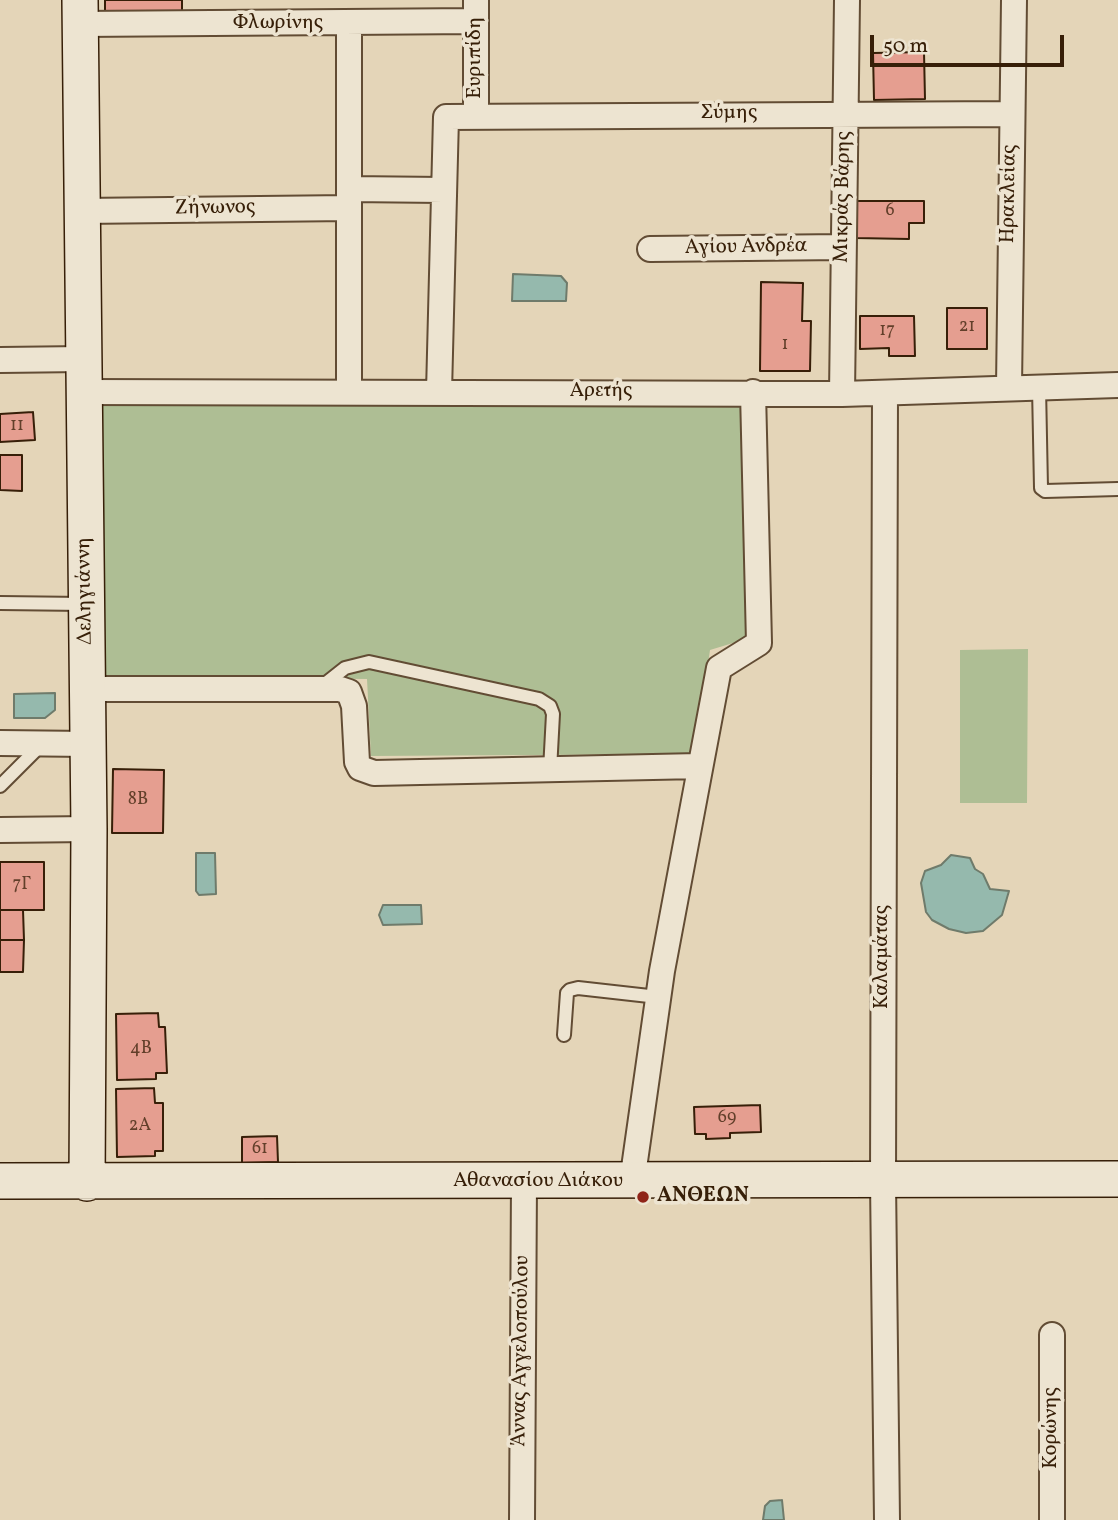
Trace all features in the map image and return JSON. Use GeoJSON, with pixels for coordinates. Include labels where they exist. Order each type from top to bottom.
{"type":"FeatureCollection","features":[{"type":"Feature","properties":{"kind":"street","name":"Μικράς Βάρης"},"geometry":{"type":"LineString","coordinates":[[842,394],[847,0]]}},
{"type":"Feature","properties":{"kind":"street","name":"Ηρακλείας"},"geometry":{"type":"LineString","coordinates":[[1009,387],[1014,0]]}},
{"type":"Feature","properties":{"kind":"street","name":"Φλωρίνης"},"geometry":{"type":"LineString","coordinates":[[80,12],[349,23],[476,11]]}},
{"type":"Feature","properties":{"kind":"street","name":"Ευριπίδη"},"geometry":{"type":"LineString","coordinates":[[476,11],[477,115]]}},
{"type":"Feature","properties":{"kind":"street","name":"Δεληγιάννη"},"geometry":{"type":"LineString","coordinates":[[80,12],[89,829],[87,1183]]}},
{"type":"Feature","properties":{"kind":"street"},"geometry":{"type":"LineString","coordinates":[[349,23],[349,392]]}},
{"type":"Feature","properties":{"kind":"street","name":"Σύμης"},"geometry":{"type":"LineString","coordinates":[[443,190],[446,117],[1012,114]]}},
{"type":"Feature","properties":{"kind":"street"},"geometry":{"type":"LineString","coordinates":[[439,392],[443,190]]}},
{"type":"Feature","properties":{"kind":"street","name":"Ζήνωνος"},"geometry":{"type":"LineString","coordinates":[[81,211],[349,199],[443,190]]}},
{"type":"Feature","properties":{"kind":"street","name":"Αγίου Ανδρέα"},"geometry":{"type":"LineString","coordinates":[[650,249],[843,247]]}},
{"type":"Feature","properties":{"kind":"street","name":"Αρετής"},"geometry":{"type":"LineString","coordinates":[[0,359],[83,376],[349,392],[842,394],[1118,385]]}},
{"type":"Feature","properties":{"kind":"street"},"geometry":{"type":"LineString","coordinates":[[632,1182],[658,997],[719,668],[759,643],[753,393]]}},
{"type":"Feature","properties":{"kind":"street","name":"Καλαμάτας"},"geometry":{"type":"LineString","coordinates":[[885,393],[883,1181],[887,1520]]}},
{"type":"Feature","properties":{"kind":"street"},"geometry":{"type":"LineString","coordinates":[[88,689],[319,688],[349,692],[354,706],[355,754],[360,768],[367,772],[699,766]]}},
{"type":"Feature","properties":{"kind":"street"},"geometry":{"type":"LineString","coordinates":[[0,743],[88,744]]}},
{"type":"Feature","properties":{"kind":"street"},"geometry":{"type":"LineString","coordinates":[[0,830],[89,829]]}},
{"type":"Feature","properties":{"kind":"street","name":"Αθανασίου Διάκου"},"geometry":{"type":"LineString","coordinates":[[0,1181],[87,1183],[1118,1179]]}},
{"type":"Feature","properties":{"kind":"street","name":"Άννας Αγγελοπούλου"},"geometry":{"type":"LineString","coordinates":[[522,1520],[524,1182]]}},
{"type":"Feature","properties":{"kind":"street","name":"Κορώνης"},"geometry":{"type":"LineString","coordinates":[[1052,1335],[1052,1520]]}},
{"type":"Feature","properties":{"kind":"lane"},"geometry":{"type":"LineString","coordinates":[[1039,387],[1041,488],[1118,489]]}},
{"type":"Feature","properties":{"kind":"lane"},"geometry":{"type":"LineString","coordinates":[[0,603],[86,604]]}},
{"type":"Feature","properties":{"kind":"lane"},"geometry":{"type":"LineString","coordinates":[[319,688],[345,668],[369,662],[539,699],[550,706],[553,714],[550,770]]}},
{"type":"Feature","properties":{"kind":"lane"},"geometry":{"type":"LineString","coordinates":[[0,786],[42,743]]}},
{"type":"Feature","properties":{"kind":"lane"},"geometry":{"type":"LineString","coordinates":[[564,1035],[567,993],[570,990],[578,988],[658,997]]}},
{"type":"Feature","properties":{"kind":"green space"},"geometry":{"type":"Polygon","coordinates":[[[100,399],[756,404],[756,636],[710,650],[695,754],[371,756],[367,679],[103,676],[100,399]]]}},
{"type":"Feature","properties":{"kind":"green space"},"geometry":{"type":"Polygon","coordinates":[[[1028,649],[1027,803],[960,803],[960,650],[1028,649]]]}},
{"type":"Feature","properties":{"kind":"water"},"geometry":{"type":"Polygon","coordinates":[[[513,274],[561,276],[567,283],[566,301],[512,301],[513,274]]]}},
{"type":"Feature","properties":{"kind":"water"},"geometry":{"type":"Polygon","coordinates":[[[55,693],[55,710],[45,718],[14,718],[14,694],[55,693]]]}},
{"type":"Feature","properties":{"kind":"water"},"geometry":{"type":"Polygon","coordinates":[[[196,853],[215,853],[216,894],[199,895],[196,891],[196,853]]]}},
{"type":"Feature","properties":{"kind":"water"},"geometry":{"type":"Polygon","coordinates":[[[951,855],[970,858],[975,869],[983,874],[990,889],[1009,891],[1002,915],[983,931],[966,933],[949,929],[932,920],[926,912],[921,883],[925,871],[941,865],[951,855]]]}},
{"type":"Feature","properties":{"kind":"water"},"geometry":{"type":"Polygon","coordinates":[[[383,905],[421,905],[422,924],[383,925],[379,915],[383,905]]]}},
{"type":"Feature","properties":{"kind":"water"},"geometry":{"type":"Polygon","coordinates":[[[782,1500],[784,1520],[763,1520],[765,1506],[770,1501],[782,1500]]]}},
{"type":"Feature","properties":{"kind":"building"},"geometry":{"type":"Polygon","coordinates":[[[105,0],[182,0],[182,11],[105,12],[105,0]]]}},
{"type":"Feature","properties":{"kind":"building"},"geometry":{"type":"Polygon","coordinates":[[[924,52],[925,99],[874,100],[873,53],[924,52]]]}},
{"type":"Feature","properties":{"kind":"building"},"geometry":{"type":"Polygon","coordinates":[[[856,201],[924,201],[924,223],[909,223],[909,239],[855,238],[856,201]]]}},
{"type":"Feature","properties":{"kind":"building"},"geometry":{"type":"Polygon","coordinates":[[[761,282],[803,283],[802,321],[811,321],[810,371],[760,371],[761,282]]]}},
{"type":"Feature","properties":{"kind":"building"},"geometry":{"type":"Polygon","coordinates":[[[947,308],[987,308],[987,349],[947,349],[947,308]]]}},
{"type":"Feature","properties":{"kind":"building"},"geometry":{"type":"Polygon","coordinates":[[[860,316],[914,316],[915,356],[889,356],[889,348],[860,349],[860,316]]]}},
{"type":"Feature","properties":{"kind":"building"},"geometry":{"type":"Polygon","coordinates":[[[33,412],[35,440],[0,442],[0,414],[33,412]]]}},
{"type":"Feature","properties":{"kind":"building"},"geometry":{"type":"Polygon","coordinates":[[[0,455],[22,455],[22,491],[0,490],[0,455]]]}},
{"type":"Feature","properties":{"kind":"building"},"geometry":{"type":"Polygon","coordinates":[[[113,769],[164,770],[163,833],[112,833],[113,769]]]}},
{"type":"Feature","properties":{"kind":"building"},"geometry":{"type":"Polygon","coordinates":[[[0,862],[44,862],[44,910],[0,910],[0,862]]]}},
{"type":"Feature","properties":{"kind":"building"},"geometry":{"type":"Polygon","coordinates":[[[0,910],[23,910],[24,940],[0,940],[0,910]]]}},
{"type":"Feature","properties":{"kind":"building"},"geometry":{"type":"Polygon","coordinates":[[[0,940],[24,940],[23,972],[0,972],[0,940]]]}},
{"type":"Feature","properties":{"kind":"building"},"geometry":{"type":"Polygon","coordinates":[[[158,1013],[159,1027],[165,1027],[167,1073],[156,1073],[156,1079],[117,1080],[116,1014],[158,1013]]]}},
{"type":"Feature","properties":{"kind":"building"},"geometry":{"type":"Polygon","coordinates":[[[154,1088],[155,1103],[163,1103],[163,1151],[155,1151],[155,1156],[117,1157],[116,1089],[154,1088]]]}},
{"type":"Feature","properties":{"kind":"building"},"geometry":{"type":"Polygon","coordinates":[[[760,1105],[761,1132],[730,1133],[730,1138],[706,1139],[706,1134],[695,1134],[694,1107],[760,1105]]]}},
{"type":"Feature","properties":{"kind":"building"},"geometry":{"type":"Polygon","coordinates":[[[277,1136],[278,1162],[242,1163],[242,1137],[277,1136]]]}},
{"type":"Feature","properties":{"kind":"place","name":"ΑΝΘΕΩΝ"},"geometry":{"type":"Point","coordinates":[643,1197]}}]}
